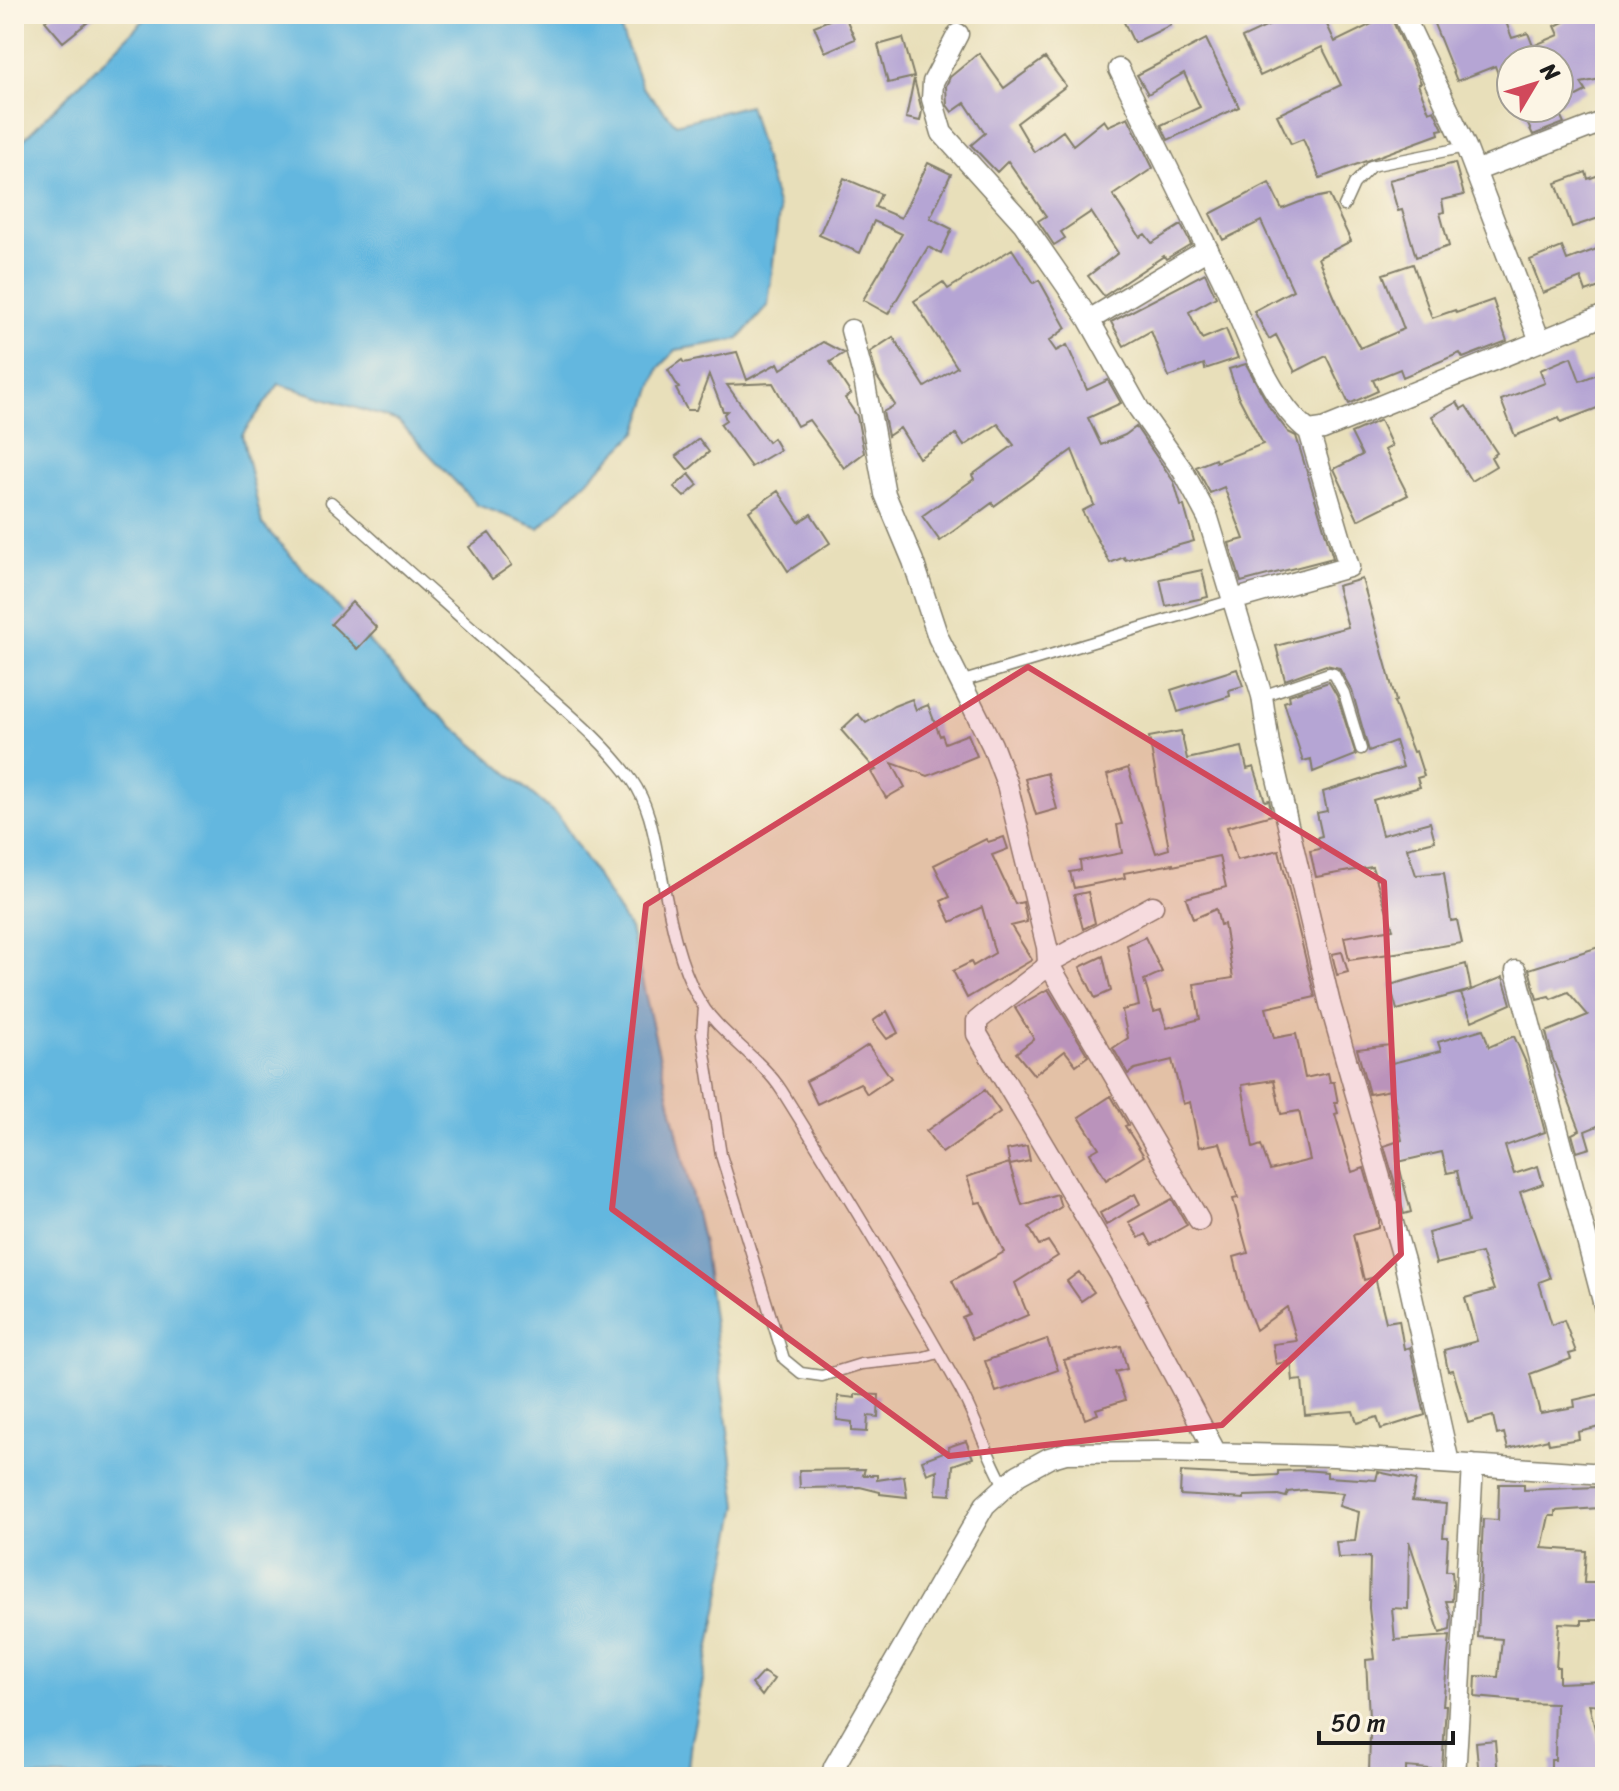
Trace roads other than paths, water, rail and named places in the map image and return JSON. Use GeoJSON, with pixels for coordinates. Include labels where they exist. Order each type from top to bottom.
{"type":"FeatureCollection","features":[{"type":"Feature","properties":{"kind":"street"},"geometry":{"type":"LineString","coordinates":[[1403,14],[1466,147],[1540,341]]}},
{"type":"Feature","properties":{"kind":"street"},"geometry":{"type":"LineString","coordinates":[[958,34],[933,82],[932,99],[942,133],[1023,223],[1089,320],[1139,409],[1183,471],[1208,518],[1262,696],[1269,744],[1330,1004],[1404,1261],[1449,1463]]}},
{"type":"Feature","properties":{"kind":"street"},"geometry":{"type":"LineString","coordinates":[[1119,69],[1208,249],[1257,359],[1285,405],[1309,431],[1349,567],[1233,600]]}},
{"type":"Feature","properties":{"kind":"street"},"geometry":{"type":"LineString","coordinates":[[1475,171],[1605,121]]}},
{"type":"Feature","properties":{"kind":"street"},"geometry":{"type":"LineString","coordinates":[[1089,320],[1208,249]]}},
{"type":"Feature","properties":{"kind":"street"},"geometry":{"type":"LineString","coordinates":[[1309,431],[1323,429],[1605,315]]}},
{"type":"Feature","properties":{"kind":"street"},"geometry":{"type":"LineString","coordinates":[[851,330],[867,392],[885,494],[913,561],[938,637],[992,745],[1007,784],[1028,864],[1048,963],[1199,1220]]}},
{"type":"Feature","properties":{"kind":"street"},"geometry":{"type":"LineString","coordinates":[[1153,906],[1048,963],[977,1021],[977,1034],[1120,1274],[1216,1453]]}},
{"type":"Feature","properties":{"kind":"street"},"geometry":{"type":"LineString","coordinates":[[1516,971],[1605,1309]]}},
{"type":"Feature","properties":{"kind":"street"},"geometry":{"type":"LineString","coordinates":[[831,1777],[900,1649],[985,1505],[1004,1485],[1032,1467],[1066,1453],[1334,1456],[1605,1474]]}},
{"type":"Feature","properties":{"kind":"street"},"geometry":{"type":"LineString","coordinates":[[1455,1777],[1473,1465]]}},
{"type":"Feature","properties":{"kind":"lane"},"geometry":{"type":"LineString","coordinates":[[1344,206],[1354,184],[1371,166],[1466,147]]}},
{"type":"Feature","properties":{"kind":"lane"},"geometry":{"type":"LineString","coordinates":[[331,502],[613,756],[631,779],[643,797],[651,822],[676,940],[690,982],[704,1007],[771,1074],[836,1177],[963,1394],[987,1455],[1004,1485]]}},
{"type":"Feature","properties":{"kind":"lane"},"geometry":{"type":"LineString","coordinates":[[958,682],[1233,600]]}},
{"type":"Feature","properties":{"kind":"lane"},"geometry":{"type":"LineString","coordinates":[[1262,696],[1329,673],[1334,674],[1344,693],[1361,749]]}},
{"type":"Feature","properties":{"kind":"lane"},"geometry":{"type":"LineString","coordinates":[[704,1007],[702,1034],[721,1155],[784,1359],[801,1373],[822,1376],[861,1364],[921,1358],[938,1353]]}},
{"type":"Feature","properties":{"kind":"water"},"geometry":{"type":"Polygon","coordinates":[[[150,14],[615,14],[642,87],[676,124],[749,105],[779,212],[768,305],[739,339],[676,350],[659,368],[637,432],[539,528],[477,505],[398,421],[279,384],[242,435],[262,524],[424,702],[559,817],[630,929],[703,1244],[738,1505],[691,1741],[687,1777],[14,1777],[14,149],[150,14]]]}}]}
